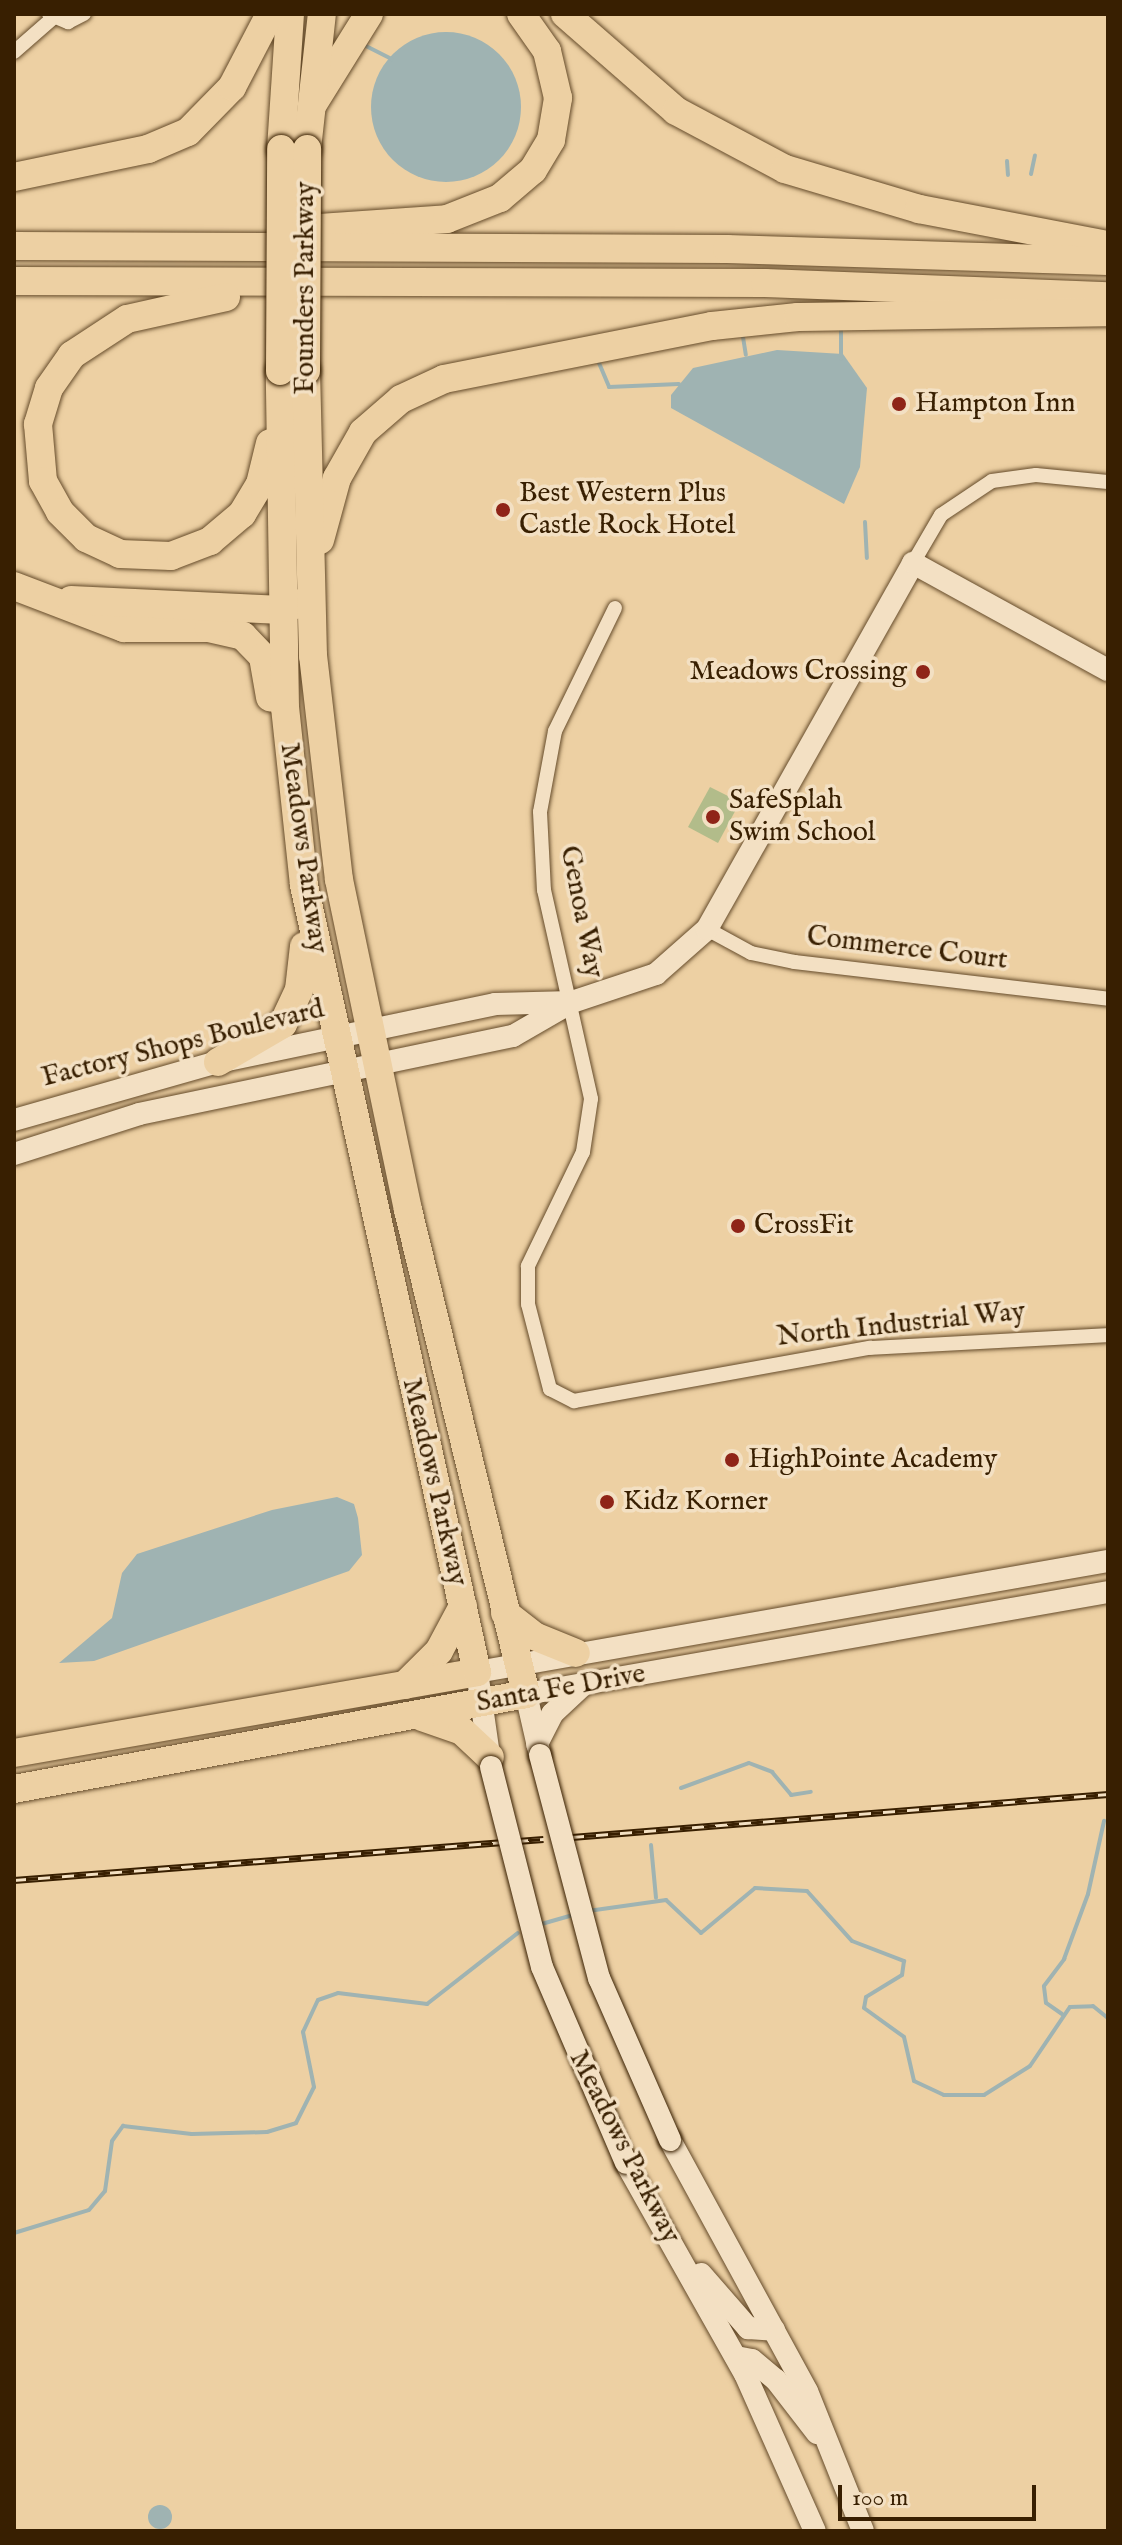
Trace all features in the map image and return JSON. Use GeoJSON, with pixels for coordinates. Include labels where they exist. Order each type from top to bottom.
{"type":"FeatureCollection","features":[{"type":"Feature","properties":{"kind":"highway","name":"Founders Parkway"},"geometry":{"type":"LineString","coordinates":[[294,149],[308,111],[322,14]]}},
{"type":"Feature","properties":{"kind":"highway"},"geometry":{"type":"LineString","coordinates":[[308,111],[369,14]]}},
{"type":"Feature","properties":{"kind":"highway"},"geometry":{"type":"LineString","coordinates":[[14,246],[79,233],[422,224],[492,202],[533,170],[557,119],[554,71],[521,14]]}},
{"type":"Feature","properties":{"kind":"highway"},"geometry":{"type":"LineString","coordinates":[[565,14],[676,111],[785,169],[919,209],[1108,245]]}},
{"type":"Feature","properties":{"kind":"highway","name":"Founders Parkway"},"geometry":{"type":"LineString","coordinates":[[285,15],[294,149],[293,371],[312,570]]}},
{"type":"Feature","properties":{"kind":"highway"},"geometry":{"type":"LineString","coordinates":[[14,177],[148,149],[188,132],[232,87],[285,15]]}},
{"type":"Feature","properties":{"kind":"highway"},"geometry":{"type":"LineString","coordinates":[[14,246],[727,249],[1108,261]]}},
{"type":"Feature","properties":{"kind":"highway"},"geometry":{"type":"LineString","coordinates":[[14,281],[545,282],[1108,296]]}},
{"type":"Feature","properties":{"kind":"highway"},"geometry":{"type":"LineString","coordinates":[[293,371],[260,484],[242,514],[210,541],[171,556],[120,554],[86,538],[49,495],[36,445],[49,388],[85,343],[127,319],[233,297],[545,282]]}},
{"type":"Feature","properties":{"kind":"highway"},"geometry":{"type":"LineString","coordinates":[[42,597],[282,610],[301,601],[355,444],[393,404],[444,379],[712,326],[798,317],[1108,312]]}},
{"type":"Feature","properties":{"kind":"highway","name":"Meadows Parkway"},"geometry":{"type":"LineString","coordinates":[[293,371],[282,610],[288,746],[307,901],[332,1037],[477,1672]]}},
{"type":"Feature","properties":{"kind":"highway","name":"Meadows Parkway"},"geometry":{"type":"LineString","coordinates":[[312,570],[326,797],[367,1029],[526,1694]]}},
{"type":"Feature","properties":{"kind":"highway"},"geometry":{"type":"LineString","coordinates":[[14,586],[124,628],[209,628],[243,636],[263,657],[271,713],[288,746]]}},
{"type":"Feature","properties":{"kind":"highway"},"geometry":{"type":"LineString","coordinates":[[218,1062],[269,1038],[292,1010],[303,971],[307,901]]}},
{"type":"Feature","properties":{"kind":"highway"},"geometry":{"type":"LineString","coordinates":[[405,1685],[439,1651],[463,1606]]}},
{"type":"Feature","properties":{"kind":"highway"},"geometry":{"type":"LineString","coordinates":[[505,1613],[534,1636],[576,1653]]}},
{"type":"Feature","properties":{"kind":"highway","name":"Santa Fe Drive"},"geometry":{"type":"LineString","coordinates":[[14,1753],[477,1672]]}},
{"type":"Feature","properties":{"kind":"highway","name":"Santa Fe Drive"},"geometry":{"type":"LineString","coordinates":[[14,1789],[422,1717],[526,1694]]}},
{"type":"Feature","properties":{"kind":"highway"},"geometry":{"type":"LineString","coordinates":[[422,1717],[462,1731],[490,1762]]}},
{"type":"Feature","properties":{"kind":"main road"},"geometry":{"type":"LineString","coordinates":[[572,1002],[656,974],[707,929],[913,563],[1108,670]]}},
{"type":"Feature","properties":{"kind":"main road","name":"Factory Shops Boulevard"},"geometry":{"type":"LineString","coordinates":[[14,1120],[218,1062],[367,1029],[533,999],[572,1002]]}},
{"type":"Feature","properties":{"kind":"main road","name":"Factory Shops Boulevard"},"geometry":{"type":"LineString","coordinates":[[14,1154],[139,1114],[513,1036],[572,1002]]}},
{"type":"Feature","properties":{"kind":"main road","name":"Santa Fe Drive"},"geometry":{"type":"LineString","coordinates":[[477,1672],[1108,1561]]}},
{"type":"Feature","properties":{"kind":"main road","name":"Santa Fe Drive"},"geometry":{"type":"LineString","coordinates":[[526,1694],[1108,1592]]}},
{"type":"Feature","properties":{"kind":"main road","name":"Meadows Parkway"},"geometry":{"type":"LineString","coordinates":[[477,1672],[490,1762],[542,1967],[626,2163],[736,2357],[815,2531]]}},
{"type":"Feature","properties":{"kind":"main road"},"geometry":{"type":"LineString","coordinates":[[538,1750],[552,1714],[582,1685]]}},
{"type":"Feature","properties":{"kind":"main road","name":"Meadows Parkway"},"geometry":{"type":"LineString","coordinates":[[526,1694],[599,1978],[670,2140],[774,2330],[828,2441],[863,2531]]}},
{"type":"Feature","properties":{"kind":"main road"},"geometry":{"type":"LineString","coordinates":[[684,2263],[748,2328],[774,2330]]}},
{"type":"Feature","properties":{"kind":"main road"},"geometry":{"type":"LineString","coordinates":[[736,2357],[752,2360],[776,2380],[828,2441]]}},
{"type":"Feature","properties":{"kind":"street"},"geometry":{"type":"LineString","coordinates":[[14,52],[51,16],[68,22],[84,14]]}},
{"type":"Feature","properties":{"kind":"street"},"geometry":{"type":"LineString","coordinates":[[913,563],[941,515],[992,481],[1036,475],[1108,482]]}},
{"type":"Feature","properties":{"kind":"street","name":"Genoa Way"},"geometry":{"type":"LineString","coordinates":[[558,1398],[542,1365],[527,1275],[589,1130],[589,1072],[542,879],[541,797],[563,708],[615,608]]}},
{"type":"Feature","properties":{"kind":"street","name":"Commerce Court"},"geometry":{"type":"LineString","coordinates":[[707,929],[751,953],[795,962],[1108,999]]}},
{"type":"Feature","properties":{"kind":"street","name":"North Industrial Way"},"geometry":{"type":"LineString","coordinates":[[558,1398],[588,1400],[870,1348],[1108,1335]]}},
{"type":"Feature","properties":{"kind":"green space","name":"SafeSplah Swim School"},"geometry":{"type":"Polygon","coordinates":[[[710,787],[740,802],[718,843],[688,827],[710,787]]]}},
{"type":"Feature","properties":{"kind":"shaded area"},"geometry":{"type":"Polygon","coordinates":[[[446,32],[475,38],[499,54],[515,78],[521,107],[515,136],[499,160],[475,176],[446,182],[417,176],[393,160],[377,136],[371,107],[377,78],[393,54],[417,38],[446,32]]]}},
{"type":"Feature","properties":{"kind":"shaded area"},"geometry":{"type":"Polygon","coordinates":[[[777,350],[843,354],[867,388],[860,467],[844,504],[671,408],[671,395],[693,368],[777,350]]]}},
{"type":"Feature","properties":{"kind":"shaded area"},"geometry":{"type":"Polygon","coordinates":[[[337,1497],[354,1504],[358,1518],[362,1555],[349,1571],[94,1661],[59,1663],[112,1618],[122,1573],[137,1554],[272,1510],[337,1497]]]}},
{"type":"Feature","properties":{"kind":"shaded area"},"geometry":{"type":"Polygon","coordinates":[[[160,2505],[168,2509],[172,2517],[168,2525],[160,2529],[152,2525],[148,2517],[152,2509],[160,2505]]]}},
{"type":"Feature","properties":{"kind":"waterway"},"geometry":{"type":"LineString","coordinates":[[364,45],[392,59]]}},
{"type":"Feature","properties":{"kind":"waterway"},"geometry":{"type":"LineString","coordinates":[[1031,174],[1035,155]]}},
{"type":"Feature","properties":{"kind":"waterway"},"geometry":{"type":"LineString","coordinates":[[1007,161],[1008,175]]}},
{"type":"Feature","properties":{"kind":"waterway"},"geometry":{"type":"LineString","coordinates":[[841,327],[841,359]]}},
{"type":"Feature","properties":{"kind":"waterway"},"geometry":{"type":"LineString","coordinates":[[743,337],[746,355]]}},
{"type":"Feature","properties":{"kind":"waterway"},"geometry":{"type":"LineString","coordinates":[[599,363],[609,387],[679,384]]}},
{"type":"Feature","properties":{"kind":"waterway"},"geometry":{"type":"LineString","coordinates":[[865,522],[867,558]]}},
{"type":"Feature","properties":{"kind":"waterway"},"geometry":{"type":"LineString","coordinates":[[681,1788],[749,1763],[772,1772],[791,1795],[811,1792]]}},
{"type":"Feature","properties":{"kind":"waterway"},"geometry":{"type":"LineString","coordinates":[[1062,2014],[1046,2003],[1044,1986],[1064,1959],[1088,1894],[1104,1821]]}},
{"type":"Feature","properties":{"kind":"waterway"},"geometry":{"type":"LineString","coordinates":[[651,1845],[656,1898]]}},
{"type":"Feature","properties":{"kind":"waterway"},"geometry":{"type":"LineString","coordinates":[[588,1911],[666,1900],[701,1933],[755,1888],[807,1891],[852,1941],[904,1961],[902,1975],[866,1997],[864,2008],[904,2037],[914,2081],[944,2095],[984,2095],[1030,2066],[1070,2007],[1093,2006],[1108,2018]]}},
{"type":"Feature","properties":{"kind":"waterway"},"geometry":{"type":"LineString","coordinates":[[538,1925],[576,1914]]}},
{"type":"Feature","properties":{"kind":"waterway"},"geometry":{"type":"LineString","coordinates":[[14,2233],[89,2210],[105,2191],[112,2141],[123,2126],[192,2134],[267,2132],[296,2123],[314,2087],[303,2032],[318,2000],[338,1993],[427,2004],[518,1933]]}},
{"type":"Feature","properties":{"kind":"railway"},"geometry":{"type":"LineString","coordinates":[[572,1837],[1108,1794]]}},
{"type":"Feature","properties":{"kind":"railway"},"geometry":{"type":"LineString","coordinates":[[14,1880],[543,1839]]}},
{"type":"Feature","properties":{"kind":"place","name":"Hampton Inn"},"geometry":{"type":"Point","coordinates":[899,404]}},
{"type":"Feature","properties":{"kind":"place","name":"Best Western Plus Castle Rock Hotel"},"geometry":{"type":"Point","coordinates":[503,510]}},
{"type":"Feature","properties":{"kind":"place","name":"Meadows Crossing"},"geometry":{"type":"Point","coordinates":[923,672]}},
{"type":"Feature","properties":{"kind":"place","name":"SafeSplah Swim School"},"geometry":{"type":"Point","coordinates":[713,817]}},
{"type":"Feature","properties":{"kind":"place","name":"CrossFit"},"geometry":{"type":"Point","coordinates":[738,1226]}},
{"type":"Feature","properties":{"kind":"place","name":"HighPointe Academy"},"geometry":{"type":"Point","coordinates":[732,1460]}},
{"type":"Feature","properties":{"kind":"place","name":"Kidz Korner"},"geometry":{"type":"Point","coordinates":[607,1502]}}]}
